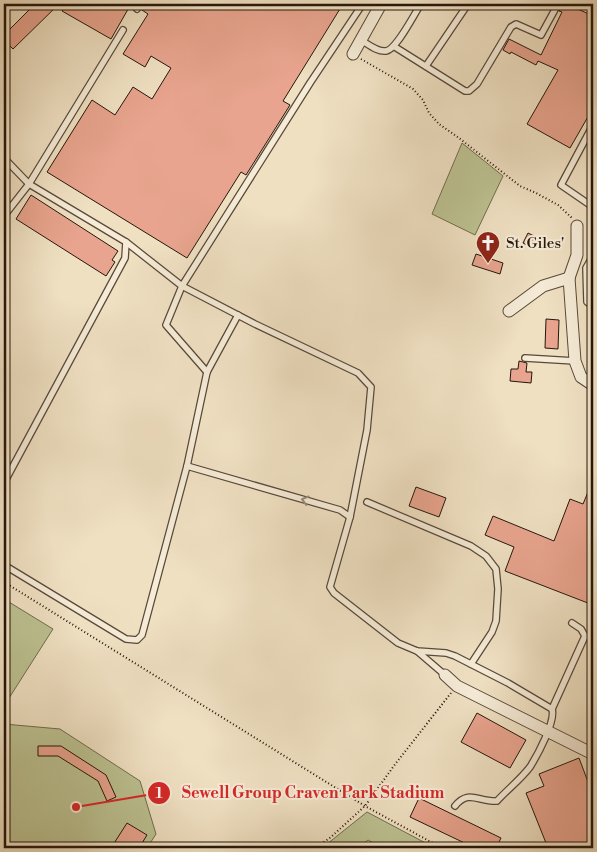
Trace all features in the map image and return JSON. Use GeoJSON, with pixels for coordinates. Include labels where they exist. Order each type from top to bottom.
{"type":"FeatureCollection","features":[{"type":"Feature","properties":{"kind":"street"},"geometry":{"type":"LineString","coordinates":[[353,54],[380,4]]}},
{"type":"Feature","properties":{"kind":"street"},"geometry":{"type":"LineString","coordinates":[[577,226],[577,255],[569,278],[575,361],[581,377],[593,385]]}},
{"type":"Feature","properties":{"kind":"street"},"geometry":{"type":"LineString","coordinates":[[509,311],[543,286],[569,278]]}},
{"type":"Feature","properties":{"kind":"street"},"geometry":{"type":"LineString","coordinates":[[445,674],[456,686],[593,754]]}},
{"type":"Feature","properties":{"kind":"lane"},"geometry":{"type":"LineString","coordinates":[[361,40],[378,50],[387,51],[394,46],[421,4]]}},
{"type":"Feature","properties":{"kind":"lane"},"geometry":{"type":"LineString","coordinates":[[426,66],[468,4]]}},
{"type":"Feature","properties":{"kind":"lane"},"geometry":{"type":"LineString","coordinates":[[394,46],[464,92],[469,91],[477,84],[511,27],[516,24],[541,35],[558,4]]}},
{"type":"Feature","properties":{"kind":"lane"},"geometry":{"type":"LineString","coordinates":[[207,372],[166,325],[182,286],[310,83],[362,5]]}},
{"type":"Feature","properties":{"kind":"lane"},"geometry":{"type":"LineString","coordinates":[[4,216],[29,184],[123,30]]}},
{"type":"Feature","properties":{"kind":"lane"},"geometry":{"type":"LineString","coordinates":[[593,125],[561,185],[593,207]]}},
{"type":"Feature","properties":{"kind":"lane"},"geometry":{"type":"LineString","coordinates":[[4,158],[29,184],[126,242],[182,286],[358,373],[371,387],[367,430],[350,517],[330,587],[334,593],[398,643],[418,651],[446,653],[508,683],[552,709]]}},
{"type":"Feature","properties":{"kind":"lane"},"geometry":{"type":"LineString","coordinates":[[4,483],[125,258],[126,242]]}},
{"type":"Feature","properties":{"kind":"lane"},"geometry":{"type":"LineString","coordinates":[[593,256],[586,268],[587,302],[593,306]]}},
{"type":"Feature","properties":{"kind":"lane"},"geometry":{"type":"LineString","coordinates":[[4,565],[126,639],[137,640],[142,635],[187,466],[207,372],[238,315]]}},
{"type":"Feature","properties":{"kind":"lane"},"geometry":{"type":"LineString","coordinates":[[525,358],[575,361]]}},
{"type":"Feature","properties":{"kind":"lane"},"geometry":{"type":"LineString","coordinates":[[187,466],[340,510],[350,517]]}},
{"type":"Feature","properties":{"kind":"lane"},"geometry":{"type":"LineString","coordinates":[[367,502],[470,546],[486,556],[496,569],[498,589],[496,621],[492,632],[471,664]]}},
{"type":"Feature","properties":{"kind":"lane"},"geometry":{"type":"LineString","coordinates":[[455,806],[462,798],[468,796],[486,801],[496,801],[530,767],[548,732],[553,716],[552,709],[584,636],[581,628],[572,623]]}},
{"type":"Feature","properties":{"kind":"lane"},"geometry":{"type":"LineString","coordinates":[[418,651],[445,674]]}},
{"type":"Feature","properties":{"kind":"path"},"geometry":{"type":"LineString","coordinates":[[353,54],[413,90],[423,100],[429,113],[439,124],[520,186],[558,205],[573,219],[577,226]]}},
{"type":"Feature","properties":{"kind":"path"},"geometry":{"type":"LineString","coordinates":[[4,582],[365,806],[442,848]]}},
{"type":"Feature","properties":{"kind":"path"},"geometry":{"type":"LineString","coordinates":[[315,848],[331,837],[365,806],[456,686]]}},
{"type":"Feature","properties":{"kind":"green space"},"geometry":{"type":"Polygon","coordinates":[[[462,143],[503,176],[475,235],[432,214],[462,143]]]}},
{"type":"Feature","properties":{"kind":"green space"},"geometry":{"type":"Polygon","coordinates":[[[4,599],[53,629],[4,706],[4,599]]]}},
{"type":"Feature","properties":{"kind":"green space"},"geometry":{"type":"Polygon","coordinates":[[[4,724],[60,729],[140,781],[156,834],[147,848],[4,848],[4,724]]]}},
{"type":"Feature","properties":{"kind":"green space"},"geometry":{"type":"Polygon","coordinates":[[[367,812],[435,848],[382,848],[368,840],[358,848],[322,848],[367,812]]]}},
{"type":"Feature","properties":{"kind":"building"},"geometry":{"type":"Polygon","coordinates":[[[35,4],[59,4],[13,49],[4,40],[4,35],[35,4]]]}},
{"type":"Feature","properties":{"kind":"building"},"geometry":{"type":"Polygon","coordinates":[[[66,4],[131,4],[111,39],[62,11],[66,4]]]}},
{"type":"Feature","properties":{"kind":"building"},"geometry":{"type":"Polygon","coordinates":[[[145,4],[343,4],[283,101],[290,105],[246,175],[241,172],[187,258],[47,172],[92,100],[115,115],[133,87],[152,99],[171,68],[151,56],[145,67],[123,54],[148,14],[142,10],[145,4]]]}},
{"type":"Feature","properties":{"kind":"building"},"geometry":{"type":"Polygon","coordinates":[[[563,4],[593,16],[593,108],[570,148],[527,124],[558,70],[538,61],[536,65],[503,50],[509,39],[541,55],[562,12],[559,11],[563,4]]]}},
{"type":"Feature","properties":{"kind":"building"},"geometry":{"type":"Polygon","coordinates":[[[31,195],[118,251],[112,260],[115,262],[106,276],[16,219],[31,195]]]}},
{"type":"Feature","properties":{"kind":"building"},"geometry":{"type":"Polygon","coordinates":[[[528,233],[538,238],[532,248],[523,243],[528,233]]]}},
{"type":"Feature","properties":{"kind":"building","name":"St. Giles'"},"geometry":{"type":"Polygon","coordinates":[[[476,254],[503,263],[500,274],[472,265],[476,254]]]}},
{"type":"Feature","properties":{"kind":"building"},"geometry":{"type":"Polygon","coordinates":[[[546,319],[559,320],[558,349],[545,348],[546,319]]]}},
{"type":"Feature","properties":{"kind":"building"},"geometry":{"type":"Polygon","coordinates":[[[519,361],[527,363],[526,372],[532,372],[531,383],[510,381],[511,369],[518,369],[519,361]]]}},
{"type":"Feature","properties":{"kind":"building"},"geometry":{"type":"Polygon","coordinates":[[[593,480],[593,605],[505,571],[514,547],[485,535],[493,516],[554,541],[570,499],[583,504],[593,480]]]}},
{"type":"Feature","properties":{"kind":"building"},"geometry":{"type":"Polygon","coordinates":[[[416,487],[446,498],[439,517],[409,506],[416,487]]]}},
{"type":"Feature","properties":{"kind":"building"},"geometry":{"type":"Polygon","coordinates":[[[477,713],[526,740],[510,768],[461,742],[477,713]]]}},
{"type":"Feature","properties":{"kind":"building"},"geometry":{"type":"Polygon","coordinates":[[[38,746],[61,746],[106,775],[116,797],[107,801],[98,781],[58,756],[38,756],[38,746]]]}},
{"type":"Feature","properties":{"kind":"building"},"geometry":{"type":"Polygon","coordinates":[[[579,758],[593,795],[593,848],[548,848],[526,793],[544,786],[539,774],[579,758]]]}},
{"type":"Feature","properties":{"kind":"building"},"geometry":{"type":"Polygon","coordinates":[[[419,798],[501,838],[496,848],[475,848],[410,817],[419,798]]]}},
{"type":"Feature","properties":{"kind":"building"},"geometry":{"type":"Polygon","coordinates":[[[127,823],[147,835],[139,848],[111,848],[127,823]]]}},
{"type":"Feature","properties":{"kind":"place","name":"St. Giles'"},"geometry":{"type":"Point","coordinates":[488,264]}},
{"type":"Feature","properties":{"kind":"place","name":"Sewell Group Craven Park Stadium"},"geometry":{"type":"Point","coordinates":[76,807]}}]}
